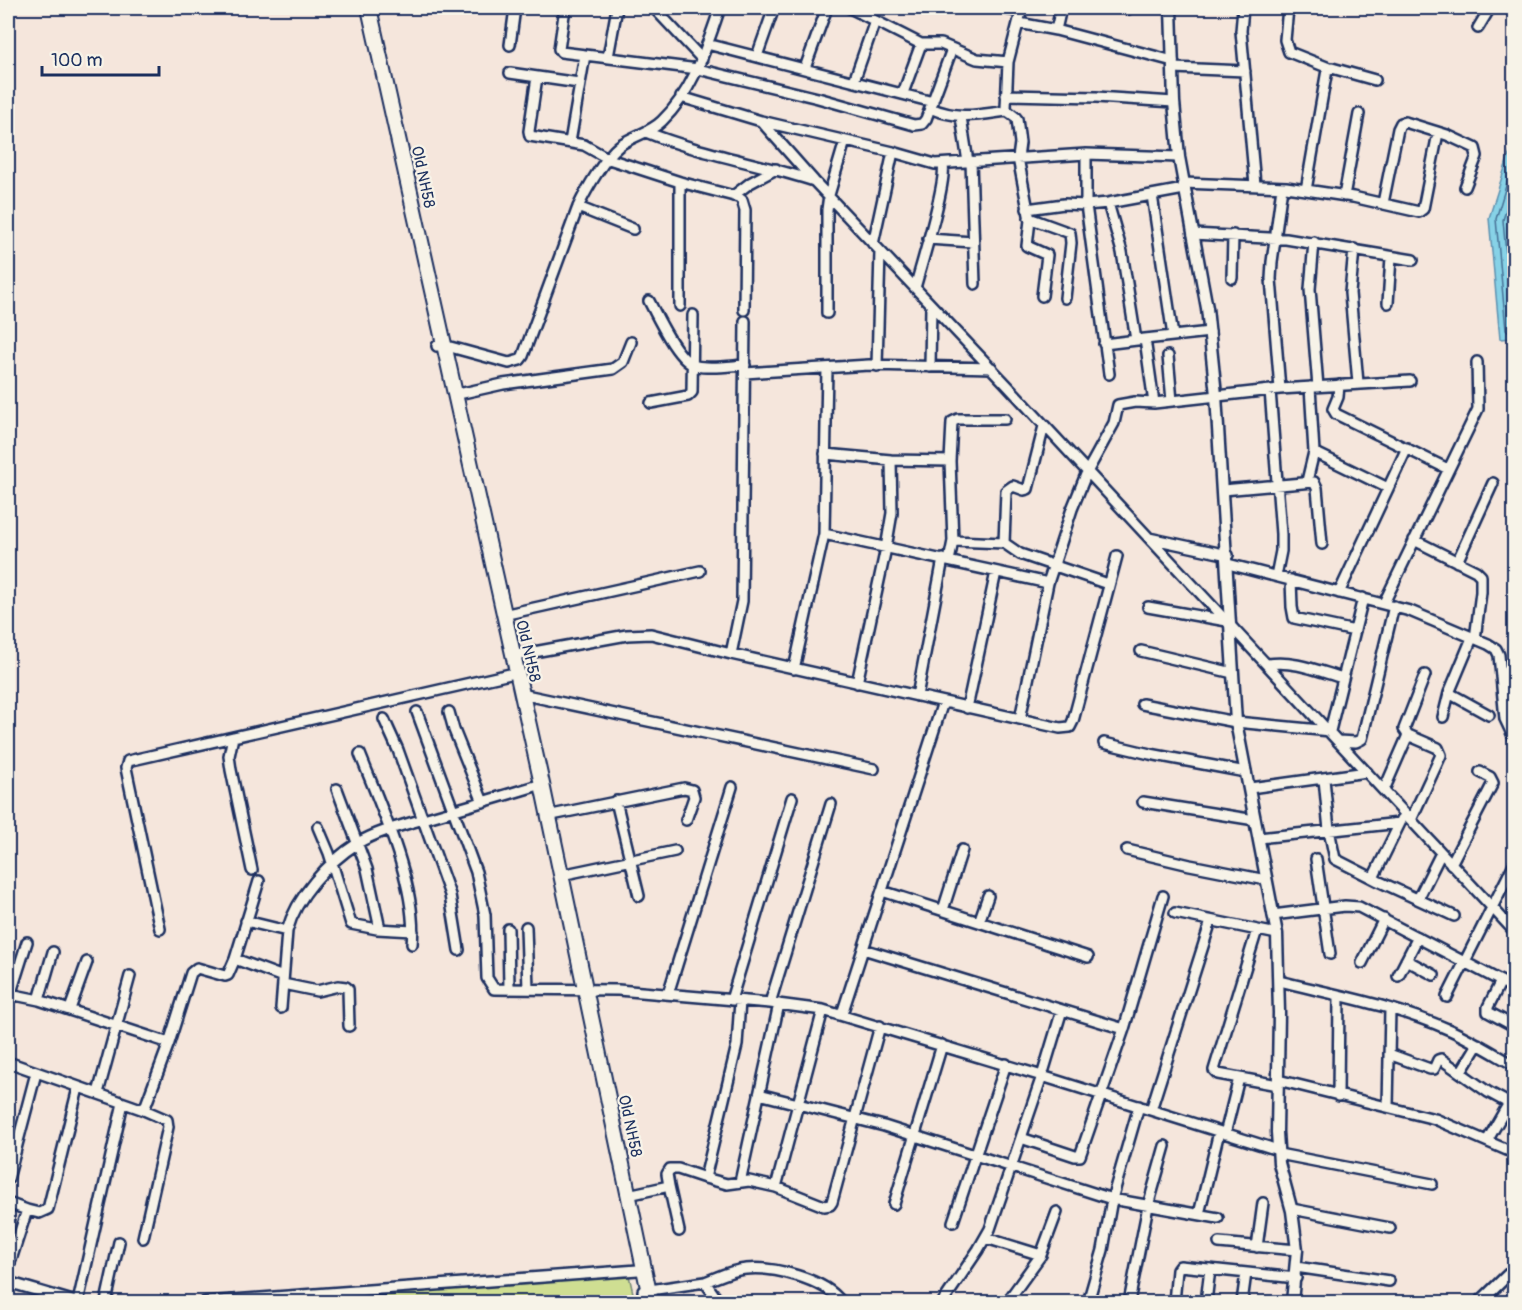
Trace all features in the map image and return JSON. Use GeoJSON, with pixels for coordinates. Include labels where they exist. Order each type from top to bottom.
{"type":"FeatureCollection","features":[{"type":"Feature","properties":{"kind":"main road","name":"Old NH58"},"geometry":{"type":"LineString","coordinates":[[363,8],[440,346],[454,395],[521,694],[647,1296]]}},
{"type":"Feature","properties":{"kind":"main road","name":"Old NH58"},"geometry":{"type":"LineString","coordinates":[[369,8],[510,674],[561,875],[581,988]]}},
{"type":"Feature","properties":{"kind":"main road","name":"Old NH58"},"geometry":{"type":"LineString","coordinates":[[627,1202],[638,1270],[647,1296]]}},
{"type":"Feature","properties":{"kind":"street"},"geometry":{"type":"LineString","coordinates":[[510,45],[515,8]]}},
{"type":"Feature","properties":{"kind":"street"},"geometry":{"type":"LineString","coordinates":[[565,8],[559,51],[698,69],[818,98],[914,125],[924,122],[952,49]]}},
{"type":"Feature","properties":{"kind":"street"},"geometry":{"type":"LineString","coordinates":[[608,57],[617,8]]}},
{"type":"Feature","properties":{"kind":"street"},"geometry":{"type":"LineString","coordinates":[[654,8],[702,59]]}},
{"type":"Feature","properties":{"kind":"street"},"geometry":{"type":"LineString","coordinates":[[440,346],[510,363],[520,360],[586,191],[618,147],[663,120],[681,97],[698,69],[720,8]]}},
{"type":"Feature","properties":{"kind":"street"},"geometry":{"type":"LineString","coordinates":[[757,56],[774,8]]}},
{"type":"Feature","properties":{"kind":"street"},"geometry":{"type":"LineString","coordinates":[[805,68],[827,8]]}},
{"type":"Feature","properties":{"kind":"street"},"geometry":{"type":"LineString","coordinates":[[850,8],[921,44],[941,44],[977,59],[1008,62]]}},
{"type":"Feature","properties":{"kind":"street"},"geometry":{"type":"LineString","coordinates":[[1001,8],[1022,10],[1008,62],[1007,111]]}},
{"type":"Feature","properties":{"kind":"street"},"geometry":{"type":"LineString","coordinates":[[1056,30],[1061,8]]}},
{"type":"Feature","properties":{"kind":"street"},"geometry":{"type":"LineString","coordinates":[[1171,8],[1174,102],[1179,157],[1200,266],[1210,332],[1216,395],[1228,560],[1229,623],[1236,722],[1277,934],[1278,1152],[1283,1182],[1292,1209],[1297,1250],[1292,1302]]}},
{"type":"Feature","properties":{"kind":"street"},"geometry":{"type":"LineString","coordinates":[[1243,8],[1241,31],[1255,185]]}},
{"type":"Feature","properties":{"kind":"street"},"geometry":{"type":"LineString","coordinates":[[1288,8],[1285,40],[1289,52],[1329,68],[1375,80]]}},
{"type":"Feature","properties":{"kind":"street"},"geometry":{"type":"LineString","coordinates":[[1479,28],[1490,8]]}},
{"type":"Feature","properties":{"kind":"street"},"geometry":{"type":"LineString","coordinates":[[854,81],[875,21]]}},
{"type":"Feature","properties":{"kind":"street"},"geometry":{"type":"LineString","coordinates":[[1019,23],[1056,30],[1173,64],[1245,71]]}},
{"type":"Feature","properties":{"kind":"street"},"geometry":{"type":"LineString","coordinates":[[707,44],[903,93],[931,105],[945,115],[961,117],[1007,111],[1017,119],[1020,143],[1018,158],[1028,213],[1027,246],[1047,255],[1042,296]]}},
{"type":"Feature","properties":{"kind":"street"},"geometry":{"type":"LineString","coordinates":[[903,93],[921,44]]}},
{"type":"Feature","properties":{"kind":"street"},"geometry":{"type":"LineString","coordinates":[[570,142],[585,55]]}},
{"type":"Feature","properties":{"kind":"street"},"geometry":{"type":"LineString","coordinates":[[1306,190],[1322,92],[1329,68]]}},
{"type":"Feature","properties":{"kind":"street"},"geometry":{"type":"LineString","coordinates":[[510,73],[579,84]]}},
{"type":"Feature","properties":{"kind":"street"},"geometry":{"type":"LineString","coordinates":[[537,77],[529,134],[533,137],[584,145],[609,159],[742,200],[745,210],[744,310]]}},
{"type":"Feature","properties":{"kind":"street"},"geometry":{"type":"LineString","coordinates":[[1006,95],[1174,102]]}},
{"type":"Feature","properties":{"kind":"street"},"geometry":{"type":"LineString","coordinates":[[681,97],[761,121],[943,165],[970,161],[1086,154],[1179,157]]}},
{"type":"Feature","properties":{"kind":"street"},"geometry":{"type":"LineString","coordinates":[[1344,196],[1359,114]]}},
{"type":"Feature","properties":{"kind":"street"},"geometry":{"type":"LineString","coordinates":[[961,117],[970,161],[975,284]]}},
{"type":"Feature","properties":{"kind":"street"},"geometry":{"type":"LineString","coordinates":[[761,121],[814,181],[992,368],[1515,931]]}},
{"type":"Feature","properties":{"kind":"street"},"geometry":{"type":"LineString","coordinates":[[1383,203],[1399,126],[1408,121],[1463,142],[1477,150],[1477,156],[1465,187]]}},
{"type":"Feature","properties":{"kind":"street"},"geometry":{"type":"LineString","coordinates":[[646,132],[677,143],[814,181]]}},
{"type":"Feature","properties":{"kind":"street"},"geometry":{"type":"LineString","coordinates":[[1028,213],[1064,204],[1108,203],[1152,195],[1183,186],[1255,185],[1344,196],[1419,212],[1423,209],[1438,133]]}},
{"type":"Feature","properties":{"kind":"street"},"geometry":{"type":"LineString","coordinates":[[827,313],[826,223],[829,195],[845,141]]}},
{"type":"Feature","properties":{"kind":"street"},"geometry":{"type":"LineString","coordinates":[[877,366],[876,247],[893,152]]}},
{"type":"Feature","properties":{"kind":"street"},"geometry":{"type":"LineString","coordinates":[[1086,154],[1086,205],[1109,374]]}},
{"type":"Feature","properties":{"kind":"street"},"geometry":{"type":"LineString","coordinates":[[915,288],[944,172],[943,165]]}},
{"type":"Feature","properties":{"kind":"street"},"geometry":{"type":"LineString","coordinates":[[733,196],[750,183],[777,169]]}},
{"type":"Feature","properties":{"kind":"street"},"geometry":{"type":"LineString","coordinates":[[680,182],[680,306]]}},
{"type":"Feature","properties":{"kind":"street"},"geometry":{"type":"LineString","coordinates":[[1276,576],[1281,551],[1277,484],[1272,262],[1282,187]]}},
{"type":"Feature","properties":{"kind":"street"},"geometry":{"type":"LineString","coordinates":[[1152,195],[1173,336]]}},
{"type":"Feature","properties":{"kind":"street"},"geometry":{"type":"LineString","coordinates":[[1108,203],[1122,252],[1154,403]]}},
{"type":"Feature","properties":{"kind":"street"},"geometry":{"type":"LineString","coordinates":[[578,207],[633,229]]}},
{"type":"Feature","properties":{"kind":"street"},"geometry":{"type":"LineString","coordinates":[[1028,213],[1070,233],[1065,298]]}},
{"type":"Feature","properties":{"kind":"street"},"geometry":{"type":"LineString","coordinates":[[1193,234],[1314,242],[1413,260]]}},
{"type":"Feature","properties":{"kind":"street"},"geometry":{"type":"LineString","coordinates":[[1232,278],[1233,235]]}},
{"type":"Feature","properties":{"kind":"street"},"geometry":{"type":"LineString","coordinates":[[928,239],[973,242]]}},
{"type":"Feature","properties":{"kind":"street"},"geometry":{"type":"LineString","coordinates":[[1307,482],[1314,452],[1310,289],[1314,242]]}},
{"type":"Feature","properties":{"kind":"street"},"geometry":{"type":"LineString","coordinates":[[1354,249],[1350,293],[1358,383]]}},
{"type":"Feature","properties":{"kind":"street"},"geometry":{"type":"LineString","coordinates":[[1388,303],[1391,257]]}},
{"type":"Feature","properties":{"kind":"street"},"geometry":{"type":"LineString","coordinates":[[649,302],[680,354],[693,365],[745,369],[877,366],[992,368]]}},
{"type":"Feature","properties":{"kind":"street"},"geometry":{"type":"LineString","coordinates":[[930,367],[931,305]]}},
{"type":"Feature","properties":{"kind":"street"},"geometry":{"type":"LineString","coordinates":[[651,403],[691,394],[693,388],[693,315]]}},
{"type":"Feature","properties":{"kind":"street"},"geometry":{"type":"LineString","coordinates":[[730,654],[742,601],[744,321]]}},
{"type":"Feature","properties":{"kind":"street"},"geometry":{"type":"LineString","coordinates":[[1104,344],[1210,332]]}},
{"type":"Feature","properties":{"kind":"street"},"geometry":{"type":"LineString","coordinates":[[454,395],[502,384],[613,369],[624,362],[630,342]]}},
{"type":"Feature","properties":{"kind":"street"},"geometry":{"type":"LineString","coordinates":[[1168,356],[1172,401]]}},
{"type":"Feature","properties":{"kind":"street"},"geometry":{"type":"LineString","coordinates":[[1384,603],[1478,409],[1477,362]]}},
{"type":"Feature","properties":{"kind":"street"},"geometry":{"type":"LineString","coordinates":[[794,669],[824,534],[827,368]]}},
{"type":"Feature","properties":{"kind":"street"},"geometry":{"type":"LineString","coordinates":[[1020,719],[1053,566],[1072,509],[1087,472],[1114,423],[1118,405],[1275,389],[1410,381]]}},
{"type":"Feature","properties":{"kind":"street"},"geometry":{"type":"LineString","coordinates":[[1339,385],[1338,397],[1333,409],[1336,414],[1448,469]]}},
{"type":"Feature","properties":{"kind":"street"},"geometry":{"type":"LineString","coordinates":[[917,696],[946,560],[953,541],[951,425],[954,420],[1005,419]]}},
{"type":"Feature","properties":{"kind":"street"},"geometry":{"type":"LineString","coordinates":[[1004,543],[1006,491],[1013,486],[1028,489],[1044,426]]}},
{"type":"Feature","properties":{"kind":"street"},"geometry":{"type":"LineString","coordinates":[[1339,593],[1407,448]]}},
{"type":"Feature","properties":{"kind":"street"},"geometry":{"type":"LineString","coordinates":[[1314,452],[1388,488]]}},
{"type":"Feature","properties":{"kind":"street"},"geometry":{"type":"LineString","coordinates":[[825,454],[891,460],[950,461]]}},
{"type":"Feature","properties":{"kind":"street"},"geometry":{"type":"LineString","coordinates":[[857,683],[892,513],[891,460]]}},
{"type":"Feature","properties":{"kind":"street"},"geometry":{"type":"LineString","coordinates":[[1223,490],[1314,482],[1317,488],[1322,544]]}},
{"type":"Feature","properties":{"kind":"street"},"geometry":{"type":"LineString","coordinates":[[1457,562],[1493,483]]}},
{"type":"Feature","properties":{"kind":"street"},"geometry":{"type":"LineString","coordinates":[[824,534],[1048,583]]}},
{"type":"Feature","properties":{"kind":"street"},"geometry":{"type":"LineString","coordinates":[[1149,538],[1276,576],[1394,606],[1474,638],[1498,652],[1505,718],[1515,738]]}},
{"type":"Feature","properties":{"kind":"street"},"geometry":{"type":"LineString","coordinates":[[1414,540],[1476,571],[1481,576],[1474,638],[1449,693],[1443,717]]}},
{"type":"Feature","properties":{"kind":"street"},"geometry":{"type":"LineString","coordinates":[[953,541],[1004,543],[1020,554],[1108,585]]}},
{"type":"Feature","properties":{"kind":"street"},"geometry":{"type":"LineString","coordinates":[[512,656],[651,634],[967,708],[1060,728],[1070,727],[1117,556]]}},
{"type":"Feature","properties":{"kind":"street"},"geometry":{"type":"LineString","coordinates":[[503,615],[700,571]]}},
{"type":"Feature","properties":{"kind":"street"},"geometry":{"type":"LineString","coordinates":[[967,708],[996,572]]}},
{"type":"Feature","properties":{"kind":"street"},"geometry":{"type":"LineString","coordinates":[[1291,580],[1294,618],[1355,631]]}},
{"type":"Feature","properties":{"kind":"street"},"geometry":{"type":"LineString","coordinates":[[1330,732],[1363,598]]}},
{"type":"Feature","properties":{"kind":"street"},"geometry":{"type":"LineString","coordinates":[[1338,741],[1356,742],[1362,739],[1394,606]]}},
{"type":"Feature","properties":{"kind":"street"},"geometry":{"type":"LineString","coordinates":[[1148,607],[1229,623]]}},
{"type":"Feature","properties":{"kind":"street"},"geometry":{"type":"LineString","coordinates":[[1141,651],[1233,673]]}},
{"type":"Feature","properties":{"kind":"street"},"geometry":{"type":"LineString","coordinates":[[1268,664],[1292,663],[1343,678]]}},
{"type":"Feature","properties":{"kind":"street"},"geometry":{"type":"LineString","coordinates":[[159,929],[126,764],[132,759],[510,674]]}},
{"type":"Feature","properties":{"kind":"street"},"geometry":{"type":"LineString","coordinates":[[1373,879],[1400,823],[1408,817],[1441,755],[1438,748],[1408,735],[1404,729],[1425,675]]}},
{"type":"Feature","properties":{"kind":"street"},"geometry":{"type":"LineString","coordinates":[[1449,693],[1489,715]]}},
{"type":"Feature","properties":{"kind":"street"},"geometry":{"type":"LineString","coordinates":[[521,694],[874,769]]}},
{"type":"Feature","properties":{"kind":"street"},"geometry":{"type":"LineString","coordinates":[[842,1014],[943,702]]}},
{"type":"Feature","properties":{"kind":"street"},"geometry":{"type":"LineString","coordinates":[[1142,704],[1236,722],[1330,732]]}},
{"type":"Feature","properties":{"kind":"street"},"geometry":{"type":"LineString","coordinates":[[1302,728],[1305,705]]}},
{"type":"Feature","properties":{"kind":"street"},"geometry":{"type":"LineString","coordinates":[[417,712],[476,872],[482,896],[489,982],[494,989],[581,988],[668,994],[823,1010],[1006,1064],[1278,1152],[1432,1184]]}},
{"type":"Feature","properties":{"kind":"street"},"geometry":{"type":"LineString","coordinates":[[449,712],[483,802]]}},
{"type":"Feature","properties":{"kind":"street"},"geometry":{"type":"LineString","coordinates":[[384,719],[398,750],[450,895],[459,950]]}},
{"type":"Feature","properties":{"kind":"street"},"geometry":{"type":"LineString","coordinates":[[1384,790],[1408,735]]}},
{"type":"Feature","properties":{"kind":"street"},"geometry":{"type":"LineString","coordinates":[[233,736],[230,756],[231,771],[252,870]]}},
{"type":"Feature","properties":{"kind":"street"},"geometry":{"type":"LineString","coordinates":[[1104,743],[1246,772]]}},
{"type":"Feature","properties":{"kind":"street"},"geometry":{"type":"LineString","coordinates":[[360,754],[390,829],[408,891],[413,930],[412,944]]}},
{"type":"Feature","properties":{"kind":"street"},"geometry":{"type":"LineString","coordinates":[[1250,788],[1367,772]]}},
{"type":"Feature","properties":{"kind":"street"},"geometry":{"type":"LineString","coordinates":[[1451,864],[1493,783],[1490,777],[1480,772]]}},
{"type":"Feature","properties":{"kind":"street"},"geometry":{"type":"LineString","coordinates":[[1324,779],[1329,830],[1335,859],[1454,916]]}},
{"type":"Feature","properties":{"kind":"street"},"geometry":{"type":"LineString","coordinates":[[281,1008],[289,922],[304,892],[332,864],[358,843],[390,829],[539,785]]}},
{"type":"Feature","properties":{"kind":"street"},"geometry":{"type":"LineString","coordinates":[[668,994],[732,787]]}},
{"type":"Feature","properties":{"kind":"street"},"geometry":{"type":"LineString","coordinates":[[547,816],[684,788],[692,790],[694,797],[686,820]]}},
{"type":"Feature","properties":{"kind":"street"},"geometry":{"type":"LineString","coordinates":[[337,789],[372,887],[380,929]]}},
{"type":"Feature","properties":{"kind":"street"},"geometry":{"type":"LineString","coordinates":[[705,1178],[737,1045],[736,1001],[792,798]]}},
{"type":"Feature","properties":{"kind":"street"},"geometry":{"type":"LineString","coordinates":[[616,801],[639,896]]}},
{"type":"Feature","properties":{"kind":"street"},"geometry":{"type":"LineString","coordinates":[[1143,802],[1255,820]]}},
{"type":"Feature","properties":{"kind":"street"},"geometry":{"type":"LineString","coordinates":[[740,1182],[775,1004],[831,804]]}},
{"type":"Feature","properties":{"kind":"street"},"geometry":{"type":"LineString","coordinates":[[1259,838],[1400,823]]}},
{"type":"Feature","properties":{"kind":"street"},"geometry":{"type":"LineString","coordinates":[[318,827],[351,924],[380,929],[413,930]]}},
{"type":"Feature","properties":{"kind":"street"},"geometry":{"type":"LineString","coordinates":[[943,910],[962,850]]}},
{"type":"Feature","properties":{"kind":"street"},"geometry":{"type":"LineString","coordinates":[[1127,850],[1266,880]]}},
{"type":"Feature","properties":{"kind":"street"},"geometry":{"type":"LineString","coordinates":[[561,875],[675,851]]}},
{"type":"Feature","properties":{"kind":"street"},"geometry":{"type":"LineString","coordinates":[[1418,899],[1441,852]]}},
{"type":"Feature","properties":{"kind":"street"},"geometry":{"type":"LineString","coordinates":[[1316,859],[1330,954]]}},
{"type":"Feature","properties":{"kind":"street"},"geometry":{"type":"LineString","coordinates":[[1447,997],[1492,905],[1515,864]]}},
{"type":"Feature","properties":{"kind":"street"},"geometry":{"type":"LineString","coordinates":[[144,1110],[194,969],[225,976],[230,972],[259,881]]}},
{"type":"Feature","properties":{"kind":"street"},"geometry":{"type":"LineString","coordinates":[[882,891],[1089,957]]}},
{"type":"Feature","properties":{"kind":"street"},"geometry":{"type":"LineString","coordinates":[[979,922],[988,896]]}},
{"type":"Feature","properties":{"kind":"street"},"geometry":{"type":"LineString","coordinates":[[1021,1138],[1080,1156],[1124,1029],[1163,896]]}},
{"type":"Feature","properties":{"kind":"street"},"geometry":{"type":"LineString","coordinates":[[1273,915],[1353,906],[1384,919],[1515,988]]}},
{"type":"Feature","properties":{"kind":"street"},"geometry":{"type":"LineString","coordinates":[[1175,914],[1277,934]]}},
{"type":"Feature","properties":{"kind":"street"},"geometry":{"type":"LineString","coordinates":[[1362,963],[1384,919]]}},
{"type":"Feature","properties":{"kind":"street"},"geometry":{"type":"LineString","coordinates":[[246,921],[287,931]]}},
{"type":"Feature","properties":{"kind":"street"},"geometry":{"type":"LineString","coordinates":[[1151,1110],[1211,921]]}},
{"type":"Feature","properties":{"kind":"street"},"geometry":{"type":"LineString","coordinates":[[526,927],[528,989]]}},
{"type":"Feature","properties":{"kind":"street"},"geometry":{"type":"LineString","coordinates":[[508,929],[509,989]]}},
{"type":"Feature","properties":{"kind":"street"},"geometry":{"type":"LineString","coordinates":[[1257,930],[1215,1067],[1218,1074],[1278,1082],[1435,1119],[1515,1153]]}},
{"type":"Feature","properties":{"kind":"street"},"geometry":{"type":"LineString","coordinates":[[1398,976],[1418,937]]}},
{"type":"Feature","properties":{"kind":"street"},"geometry":{"type":"LineString","coordinates":[[27,942],[9,998],[39,1000],[169,1043]]}},
{"type":"Feature","properties":{"kind":"street"},"geometry":{"type":"LineString","coordinates":[[863,949],[1124,1029]]}},
{"type":"Feature","properties":{"kind":"street"},"geometry":{"type":"LineString","coordinates":[[39,1000],[53,952]]}},
{"type":"Feature","properties":{"kind":"street"},"geometry":{"type":"LineString","coordinates":[[235,959],[283,980],[317,991],[338,986],[346,987],[348,989],[349,1026]]}},
{"type":"Feature","properties":{"kind":"street"},"geometry":{"type":"LineString","coordinates":[[1406,960],[1434,975]]}},
{"type":"Feature","properties":{"kind":"street"},"geometry":{"type":"LineString","coordinates":[[70,1009],[87,962]]}},
{"type":"Feature","properties":{"kind":"street"},"geometry":{"type":"LineString","coordinates":[[98,1094],[130,976]]}},
{"type":"Feature","properties":{"kind":"street"},"geometry":{"type":"LineString","coordinates":[[1279,981],[1390,1009],[1434,1023],[1515,1065]]}},
{"type":"Feature","properties":{"kind":"street"},"geometry":{"type":"LineString","coordinates":[[1500,981],[1488,1007],[1488,1012],[1515,1026]]}},
{"type":"Feature","properties":{"kind":"street"},"geometry":{"type":"LineString","coordinates":[[1338,1096],[1339,996]]}},
{"type":"Feature","properties":{"kind":"street"},"geometry":{"type":"LineString","coordinates":[[1388,1107],[1390,1009]]}},
{"type":"Feature","properties":{"kind":"street"},"geometry":{"type":"LineString","coordinates":[[776,1187],[823,1010]]}},
{"type":"Feature","properties":{"kind":"street"},"geometry":{"type":"LineString","coordinates":[[943,1302],[986,1238],[1042,1076],[1062,1010]]}},
{"type":"Feature","properties":{"kind":"street"},"geometry":{"type":"LineString","coordinates":[[679,1231],[667,1174],[670,1169],[678,1169],[727,1185],[754,1181],[824,1206],[830,1205],[880,1026]]}},
{"type":"Feature","properties":{"kind":"street"},"geometry":{"type":"LineString","coordinates":[[1461,1072],[1478,1044]]}},
{"type":"Feature","properties":{"kind":"street"},"geometry":{"type":"LineString","coordinates":[[894,1204],[942,1045]]}},
{"type":"Feature","properties":{"kind":"street"},"geometry":{"type":"LineString","coordinates":[[1389,1054],[1430,1069],[1434,1069],[1438,1060],[1441,1059],[1512,1105],[1487,1142]]}},
{"type":"Feature","properties":{"kind":"street"},"geometry":{"type":"LineString","coordinates":[[8,1062],[144,1110],[164,1118],[169,1123],[143,1238]]}},
{"type":"Feature","properties":{"kind":"street"},"geometry":{"type":"LineString","coordinates":[[953,1222],[1006,1064]]}},
{"type":"Feature","properties":{"kind":"street"},"geometry":{"type":"LineString","coordinates":[[8,1179],[36,1073]]}},
{"type":"Feature","properties":{"kind":"street"},"geometry":{"type":"LineString","coordinates":[[1199,1214],[1239,1078]]}},
{"type":"Feature","properties":{"kind":"street"},"geometry":{"type":"LineString","coordinates":[[8,1203],[39,1213],[48,1209],[78,1088]]}},
{"type":"Feature","properties":{"kind":"street"},"geometry":{"type":"LineString","coordinates":[[759,1094],[855,1118],[1112,1199],[1218,1218]]}},
{"type":"Feature","properties":{"kind":"street"},"geometry":{"type":"LineString","coordinates":[[8,1282],[77,1302],[123,1103]]}},
{"type":"Feature","properties":{"kind":"street"},"geometry":{"type":"LineString","coordinates":[[1088,1302],[1103,1250],[1112,1199],[1139,1106]]}},
{"type":"Feature","properties":{"kind":"street"},"geometry":{"type":"LineString","coordinates":[[1129,1302],[1148,1206],[1165,1146]]}},
{"type":"Feature","properties":{"kind":"street"},"geometry":{"type":"LineString","coordinates":[[627,1202],[669,1186]]}},
{"type":"Feature","properties":{"kind":"street"},"geometry":{"type":"LineString","coordinates":[[1257,1247],[1263,1203]]}},
{"type":"Feature","properties":{"kind":"street"},"geometry":{"type":"LineString","coordinates":[[1292,1209],[1390,1228]]}},
{"type":"Feature","properties":{"kind":"street"},"geometry":{"type":"LineString","coordinates":[[8,1269],[27,1210]]}},
{"type":"Feature","properties":{"kind":"street"},"geometry":{"type":"LineString","coordinates":[[1007,1302],[1041,1254],[1057,1212]]}},
{"type":"Feature","properties":{"kind":"street"},"geometry":{"type":"LineString","coordinates":[[986,1238],[1041,1254]]}},
{"type":"Feature","properties":{"kind":"street"},"geometry":{"type":"LineString","coordinates":[[106,1302],[119,1242]]}},
{"type":"Feature","properties":{"kind":"street"},"geometry":{"type":"LineString","coordinates":[[1219,1243],[1297,1250]]}},
{"type":"Feature","properties":{"kind":"street"},"geometry":{"type":"LineString","coordinates":[[1174,1302],[1177,1267],[1246,1274],[1296,1273],[1389,1281]]}},
{"type":"Feature","properties":{"kind":"street"},"geometry":{"type":"LineString","coordinates":[[647,1296],[705,1282],[733,1271],[755,1268],[815,1282],[837,1295],[841,1302]]}},
{"type":"Feature","properties":{"kind":"street"},"geometry":{"type":"LineString","coordinates":[[1206,1302],[1210,1269]]}},
{"type":"Feature","properties":{"kind":"street"},"geometry":{"type":"LineString","coordinates":[[1480,1302],[1515,1269]]}},
{"type":"Feature","properties":{"kind":"street"},"geometry":{"type":"LineString","coordinates":[[205,1302],[638,1270]]}},
{"type":"Feature","properties":{"kind":"street"},"geometry":{"type":"LineString","coordinates":[[1242,1302],[1246,1274]]}},
{"type":"Feature","properties":{"kind":"street"},"geometry":{"type":"LineString","coordinates":[[705,1282],[719,1302]]}},
{"type":"Feature","properties":{"kind":"green space"},"geometry":{"type":"Polygon","coordinates":[[[628,1271],[635,1302],[349,1302],[349,1299],[628,1271]]]}},
{"type":"Feature","properties":{"kind":"water"},"geometry":{"type":"Polygon","coordinates":[[[1514,139],[1514,338],[1500,339],[1489,218],[1514,139]]]}}]}
